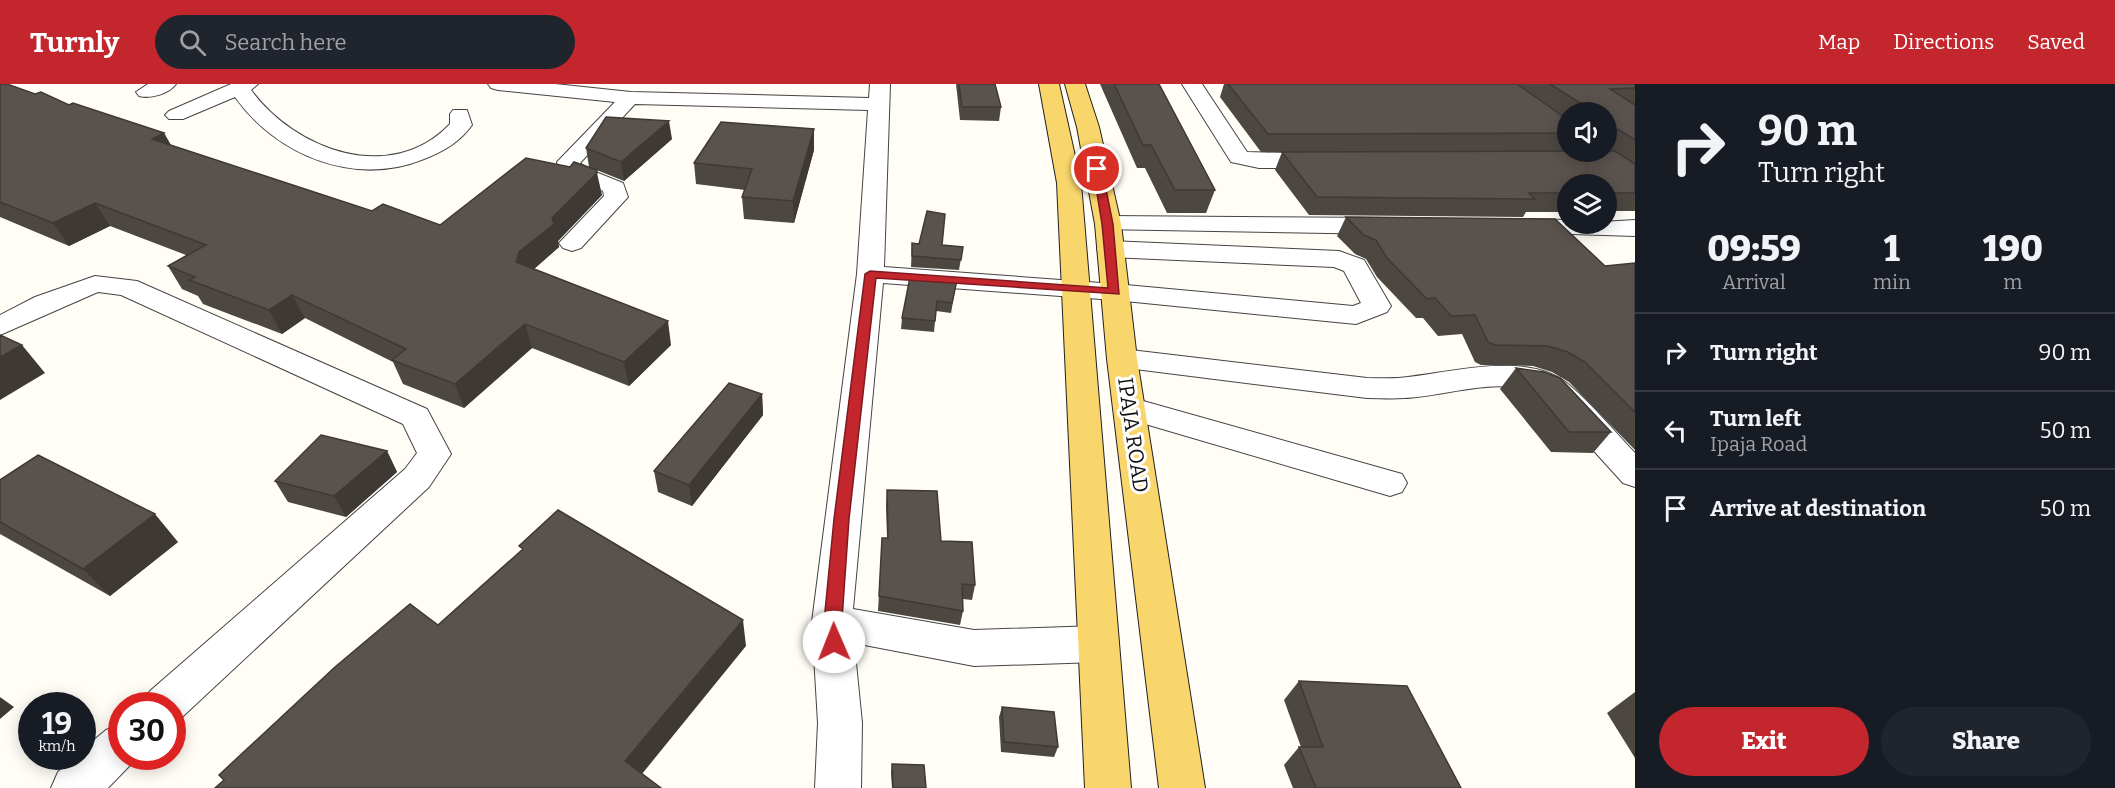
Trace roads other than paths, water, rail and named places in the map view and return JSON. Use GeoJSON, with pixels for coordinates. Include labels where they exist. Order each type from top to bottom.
{"type":"FeatureCollection","features":[{"type":"Feature","properties":{"kind":"main road","name":"IPAJA ROAD"},"geometry":{"type":"LineString","coordinates":[[1049,84],[1069,183],[1108,788]]}},
{"type":"Feature","properties":{"kind":"main road","name":"IPAJA ROAD"},"geometry":{"type":"LineString","coordinates":[[1075,84],[1102,189],[1122,359],[1182,788]]}},
{"type":"Feature","properties":{"kind":"street"},"geometry":{"type":"LineString","coordinates":[[146,92],[166,84]]}},
{"type":"Feature","properties":{"kind":"street"},"geometry":{"type":"LineString","coordinates":[[498,84],[631,98],[881,91]]}},
{"type":"Feature","properties":{"kind":"street"},"geometry":{"type":"LineString","coordinates":[[796,84],[881,91]]}},
{"type":"Feature","properties":{"kind":"street"},"geometry":{"type":"LineString","coordinates":[[1192,84],[1239,157],[1259,161],[1341,160]]}},
{"type":"Feature","properties":{"kind":"street"},"geometry":{"type":"LineString","coordinates":[[176,115],[244,86],[260,116],[310,151],[374,165],[416,155],[453,136],[461,125],[460,114]]}},
{"type":"Feature","properties":{"kind":"street"},"geometry":{"type":"LineString","coordinates":[[838,788],[840,723],[832,622],[870,274],[881,91]]}},
{"type":"Feature","properties":{"kind":"street"},"geometry":{"type":"LineString","coordinates":[[572,243],[616,196],[615,188],[604,180],[578,175],[569,168],[568,162],[631,98]]}},
{"type":"Feature","properties":{"kind":"street"},"geometry":{"type":"LineString","coordinates":[[1109,237],[1407,226]]}},
{"type":"Feature","properties":{"kind":"street"},"geometry":{"type":"LineString","coordinates":[[1491,227],[1635,228]]}},
{"type":"Feature","properties":{"kind":"street"},"geometry":{"type":"LineString","coordinates":[[870,274],[1114,292],[1356,315],[1377,306],[1355,266],[1338,259],[1109,237]]}},
{"type":"Feature","properties":{"kind":"street"},"geometry":{"type":"LineString","coordinates":[[0,326],[45,303],[95,284],[127,287],[416,417],[434,454],[417,478],[179,692]]}},
{"type":"Feature","properties":{"kind":"street"},"geometry":{"type":"LineString","coordinates":[[1122,359],[1367,388],[1405,388],[1479,376],[1512,376],[1538,380],[1556,390],[1635,474]]}},
{"type":"Feature","properties":{"kind":"street"},"geometry":{"type":"LineString","coordinates":[[1129,408],[1390,483]]}},
{"type":"Feature","properties":{"kind":"street"},"geometry":{"type":"LineString","coordinates":[[832,622],[974,648],[1097,644]]}},
{"type":"Feature","properties":{"kind":"street"},"geometry":{"type":"LineString","coordinates":[[74,788],[108,758]]}}]}
